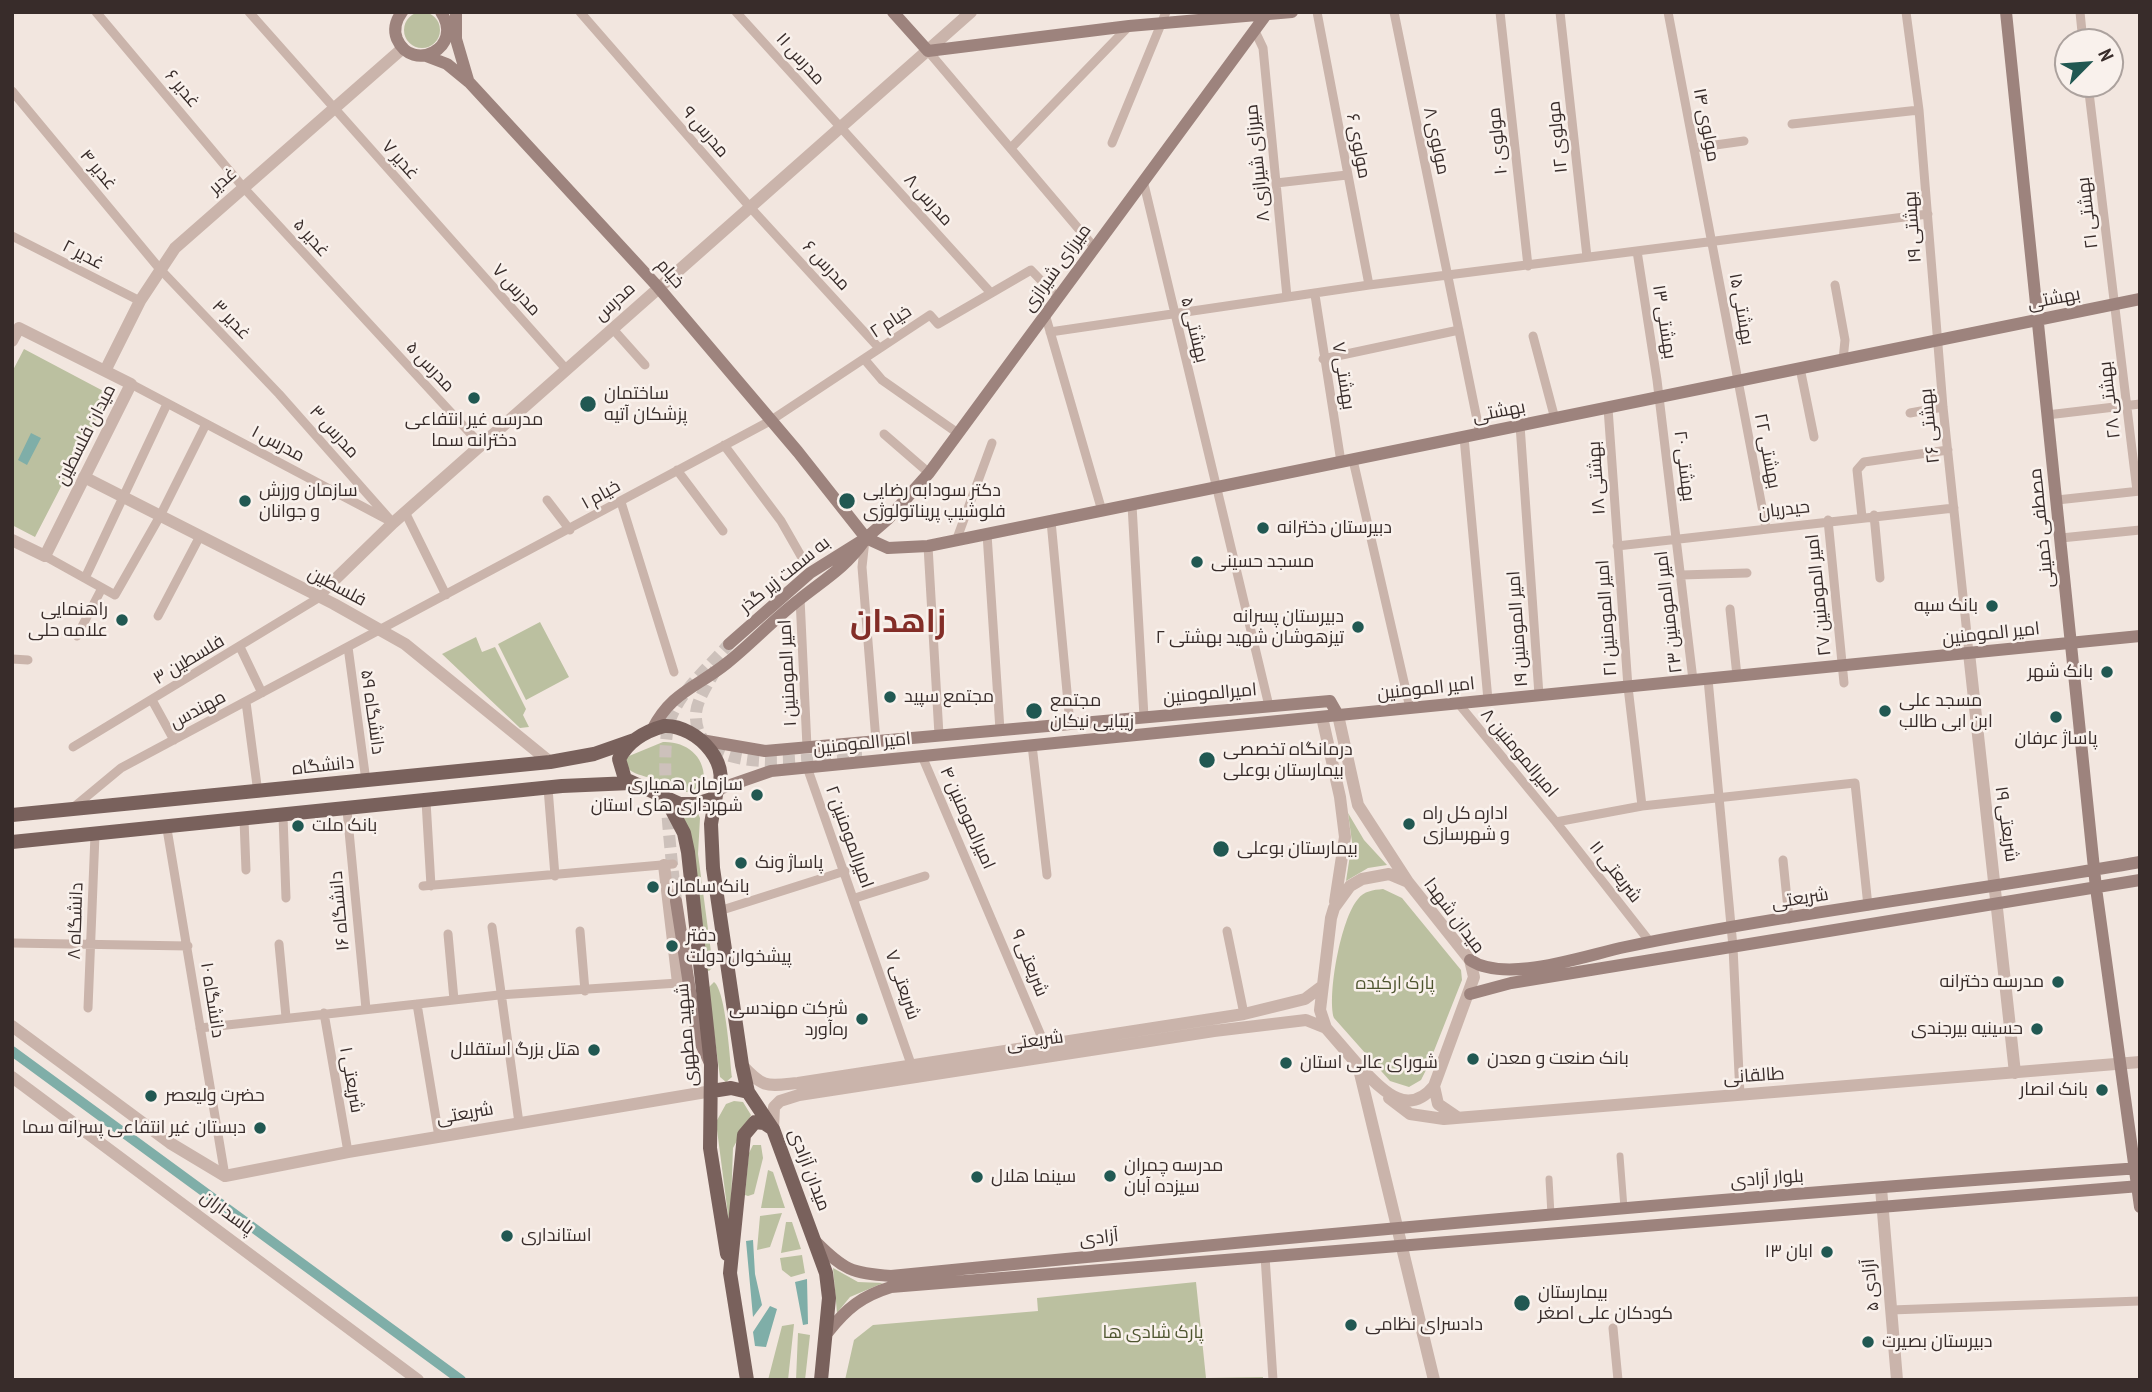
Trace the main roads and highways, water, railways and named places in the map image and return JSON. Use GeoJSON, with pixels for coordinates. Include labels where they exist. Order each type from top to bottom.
{"type":"FeatureCollection","features":[{"type":"Feature","properties":{"kind":"main road"},"geometry":{"type":"LineString","coordinates":[[426,55],[440,48],[445,40],[446,22],[440,12]]}},
{"type":"Feature","properties":{"kind":"main road"},"geometry":{"type":"LineString","coordinates":[[456,12],[456,39],[469,82]]}},
{"type":"Feature","properties":{"kind":"main road"},"geometry":{"type":"LineString","coordinates":[[894,12],[928,51],[1129,26],[1164,18],[1292,12]]}},
{"type":"Feature","properties":{"kind":"main road","name":"مصطفی خمینی"},"geometry":{"type":"LineString","coordinates":[[2006,12],[2096,888],[2138,1168],[2140,1207]]}},
{"type":"Feature","properties":{"kind":"main road","name":"میرزای شیرازی"},"geometry":{"type":"LineString","coordinates":[[866,538],[888,519],[959,434],[1267,14]]}},
{"type":"Feature","properties":{"kind":"main road","name":"خیام"},"geometry":{"type":"LineString","coordinates":[[396,16],[395,33],[403,48],[418,56],[426,55],[447,64],[469,82],[658,286],[866,538]]}},
{"type":"Feature","properties":{"kind":"main road","name":"بهشتی"},"geometry":{"type":"LineString","coordinates":[[866,538],[888,548],[928,546],[956,541],[2140,299]]}},
{"type":"Feature","properties":{"kind":"main road"},"geometry":{"type":"LineString","coordinates":[[652,730],[662,710],[674,699],[727,663],[800,598],[848,563],[866,538]]}},
{"type":"Feature","properties":{"kind":"main road","name":"به سمت زیر گذر"},"geometry":{"type":"LineString","coordinates":[[729,644],[810,573],[866,538]]}},
{"type":"Feature","properties":{"kind":"main road","name":"امیر المومنین"},"geometry":{"type":"LineString","coordinates":[[718,792],[755,774],[807,767],[2140,636]]}},
{"type":"Feature","properties":{"kind":"main road","name":"امیرالمومنین"},"geometry":{"type":"LineString","coordinates":[[701,740],[751,750],[807,747],[1330,701],[1338,715]]}},
{"type":"Feature","properties":{"kind":"main road"},"geometry":{"type":"LineString","coordinates":[[718,792],[696,804],[680,804],[625,779],[620,758],[634,740],[652,730],[670,726],[701,740],[717,762],[718,792],[711,842],[742,1065],[748,1092],[773,1129]]}},
{"type":"Feature","properties":{"kind":"main road","name":"دانشگاه"},"geometry":{"type":"LineString","coordinates":[[12,815],[258,793],[550,762],[594,754],[634,740]]}},
{"type":"Feature","properties":{"kind":"main road"},"geometry":{"type":"LineString","coordinates":[[862,754],[992,744],[1016,747]]}},
{"type":"Feature","properties":{"kind":"main road"},"geometry":{"type":"LineString","coordinates":[[12,842],[244,821],[548,788],[631,783]]}},
{"type":"Feature","properties":{"kind":"main road","name":"شهید مطهری"},"geometry":{"type":"LineString","coordinates":[[665,797],[684,833],[688,852],[712,1091],[710,1148],[730,1273]]}},
{"type":"Feature","properties":{"kind":"main road","name":"شریعتی"},"geometry":{"type":"LineString","coordinates":[[1470,960],[1481,967],[1507,970],[1650,942],[2140,862]]}},
{"type":"Feature","properties":{"kind":"main road","name":"شریعتی"},"geometry":{"type":"LineString","coordinates":[[1470,994],[1511,983],[2140,880]]}},
{"type":"Feature","properties":{"kind":"main road"},"geometry":{"type":"LineString","coordinates":[[676,901],[697,1036],[710,1065]]}},
{"type":"Feature","properties":{"kind":"main road"},"geometry":{"type":"LineString","coordinates":[[1507,970],[1511,983]]}},
{"type":"Feature","properties":{"kind":"main road"},"geometry":{"type":"LineString","coordinates":[[702,979],[729,976]]}},
{"type":"Feature","properties":{"kind":"main road"},"geometry":{"type":"LineString","coordinates":[[712,1091],[731,1088],[748,1092]]}},
{"type":"Feature","properties":{"kind":"main road","name":"میدان آزادی"},"geometry":{"type":"LineString","coordinates":[[747,1380],[730,1273],[744,1135],[755,1122],[764,1123],[773,1129],[816,1242],[829,1298],[828,1332],[821,1380]]}},
{"type":"Feature","properties":{"kind":"main road","name":"بلوار آزادی"},"geometry":{"type":"LineString","coordinates":[[1396,1226],[1551,1216],[2138,1168]]}},
{"type":"Feature","properties":{"kind":"main road","name":"بلوار آزادی"},"geometry":{"type":"LineString","coordinates":[[1401,1245],[2139,1186]]}},
{"type":"Feature","properties":{"kind":"main road","name":"آزادی"},"geometry":{"type":"LineString","coordinates":[[816,1242],[835,1261],[856,1273],[891,1276],[1396,1226]]}},
{"type":"Feature","properties":{"kind":"main road","name":"آزادی"},"geometry":{"type":"LineString","coordinates":[[828,1332],[848,1306],[869,1294],[891,1287],[1401,1245]]}},
{"type":"Feature","properties":{"kind":"water"},"geometry":{"type":"Polygon","coordinates":[[[31,433],[41,438],[27,465],[18,460],[31,433]]]}},
{"type":"Feature","properties":{"kind":"water"},"geometry":{"type":"Polygon","coordinates":[[[753,1240],[755,1274],[762,1305],[753,1317],[746,1241],[753,1240]]]}},
{"type":"Feature","properties":{"kind":"water"},"geometry":{"type":"Polygon","coordinates":[[[807,1279],[808,1324],[803,1325],[795,1282],[807,1279]]]}},
{"type":"Feature","properties":{"kind":"water"},"geometry":{"type":"Polygon","coordinates":[[[770,1306],[777,1309],[766,1347],[755,1346],[753,1332],[770,1306]]]}},
{"type":"Feature","properties":{"kind":"waterway"},"geometry":{"type":"LineString","coordinates":[[12,1051],[461,1380]]}},
{"type":"Feature","properties":{"kind":"tunnel"},"geometry":{"type":"LineString","coordinates":[[676,901],[665,757],[670,720],[696,679],[729,644]]}},
{"type":"Feature","properties":{"kind":"tunnel"},"geometry":{"type":"LineString","coordinates":[[716,669],[701,696],[696,713],[700,735],[714,749],[736,758],[762,761],[862,754]]}},
{"type":"Feature","properties":{"kind":"place","name":"مدرسه غیر انتفاعی دخترانه سما"},"geometry":{"type":"Point","coordinates":[474,398]}},
{"type":"Feature","properties":{"kind":"place","name":"ساختمان پزشکان آتیه"},"geometry":{"type":"Point","coordinates":[588,404]}},
{"type":"Feature","properties":{"kind":"place","name":"سازمان ورزش و جوانان"},"geometry":{"type":"Point","coordinates":[245,501]}},
{"type":"Feature","properties":{"kind":"place","name":"دکتر سودابه رضایی فلوشیپ پریناتولوژی"},"geometry":{"type":"Point","coordinates":[847,501]}},
{"type":"Feature","properties":{"kind":"place","name":"دبیرستان دخترانه"},"geometry":{"type":"Point","coordinates":[1263,528]}},
{"type":"Feature","properties":{"kind":"place","name":"مسجد حسینی"},"geometry":{"type":"Point","coordinates":[1197,562]}},
{"type":"Feature","properties":{"kind":"place","name":"بانک سپه"},"geometry":{"type":"Point","coordinates":[1992,606]}},
{"type":"Feature","properties":{"kind":"place","name":"راهنمایی علامه حلی"},"geometry":{"type":"Point","coordinates":[122,620]}},
{"type":"Feature","properties":{"kind":"place","name":"دبیرستان پسرانه تیزهوشان شهید بهشتی ۲"},"geometry":{"type":"Point","coordinates":[1358,627]}},
{"type":"Feature","properties":{"kind":"place","name":"بانک شهر"},"geometry":{"type":"Point","coordinates":[2107,672]}},
{"type":"Feature","properties":{"kind":"place","name":"مجتمع سپید"},"geometry":{"type":"Point","coordinates":[890,697]}},
{"type":"Feature","properties":{"kind":"place","name":"مجتمع زیبایی نیکان"},"geometry":{"type":"Point","coordinates":[1034,711]}},
{"type":"Feature","properties":{"kind":"place","name":"مسجد علی ابن ابی طالب"},"geometry":{"type":"Point","coordinates":[1885,711]}},
{"type":"Feature","properties":{"kind":"place","name":"پاساژ عرفان"},"geometry":{"type":"Point","coordinates":[2056,717]}},
{"type":"Feature","properties":{"kind":"place","name":"درمانگاه تخصصی بیمارستان بوعلی"},"geometry":{"type":"Point","coordinates":[1207,760]}},
{"type":"Feature","properties":{"kind":"place","name":"سازمان همیاری شهرداری های استان"},"geometry":{"type":"Point","coordinates":[757,795]}},
{"type":"Feature","properties":{"kind":"place","name":"اداره کل راه و شهرسازی"},"geometry":{"type":"Point","coordinates":[1409,824]}},
{"type":"Feature","properties":{"kind":"place","name":"بانک ملت"},"geometry":{"type":"Point","coordinates":[298,826]}},
{"type":"Feature","properties":{"kind":"place","name":"بیمارستان بوعلی"},"geometry":{"type":"Point","coordinates":[1221,849]}},
{"type":"Feature","properties":{"kind":"place","name":"پاساژ ونک"},"geometry":{"type":"Point","coordinates":[741,863]}},
{"type":"Feature","properties":{"kind":"place","name":"بانک سامان"},"geometry":{"type":"Point","coordinates":[653,887]}},
{"type":"Feature","properties":{"kind":"place","name":"دفتر پیشخوان دولت"},"geometry":{"type":"Point","coordinates":[672,946]}},
{"type":"Feature","properties":{"kind":"place","name":"مدرسه دخترانه"},"geometry":{"type":"Point","coordinates":[2058,982]}},
{"type":"Feature","properties":{"kind":"place","name":"شرکت مهندسی ره‌آورد"},"geometry":{"type":"Point","coordinates":[862,1019]}},
{"type":"Feature","properties":{"kind":"place","name":"حسینیه بیرجندی"},"geometry":{"type":"Point","coordinates":[2037,1029]}},
{"type":"Feature","properties":{"kind":"place","name":"هتل بزرگ استقلال"},"geometry":{"type":"Point","coordinates":[594,1050]}},
{"type":"Feature","properties":{"kind":"place","name":"بانک صنعت و معدن"},"geometry":{"type":"Point","coordinates":[1473,1059]}},
{"type":"Feature","properties":{"kind":"place","name":"شورای عالی استان"},"geometry":{"type":"Point","coordinates":[1286,1063]}},
{"type":"Feature","properties":{"kind":"place","name":"بانک انصار"},"geometry":{"type":"Point","coordinates":[2102,1090]}},
{"type":"Feature","properties":{"kind":"place","name":"حضرت ولیعصر"},"geometry":{"type":"Point","coordinates":[151,1096]}},
{"type":"Feature","properties":{"kind":"place","name":"دبستان غیر انتفاعی پسرانه سما"},"geometry":{"type":"Point","coordinates":[260,1128]}},
{"type":"Feature","properties":{"kind":"place","name":"مدرسه چمران سیزده آبان"},"geometry":{"type":"Point","coordinates":[1110,1176]}},
{"type":"Feature","properties":{"kind":"place","name":"سینما هلال"},"geometry":{"type":"Point","coordinates":[977,1177]}},
{"type":"Feature","properties":{"kind":"place","name":"استانداری"},"geometry":{"type":"Point","coordinates":[507,1236]}},
{"type":"Feature","properties":{"kind":"place","name":"۱۳ ابان"},"geometry":{"type":"Point","coordinates":[1827,1252]}},
{"type":"Feature","properties":{"kind":"place","name":"بیمارستان کودکان علی اصغر"},"geometry":{"type":"Point","coordinates":[1522,1303]}},
{"type":"Feature","properties":{"kind":"place","name":"دادسرای نظامی"},"geometry":{"type":"Point","coordinates":[1351,1325]}},
{"type":"Feature","properties":{"kind":"place","name":"دبیرستان بصیرت"},"geometry":{"type":"Point","coordinates":[1868,1342]}},
{"type":"Feature","properties":{"kind":"district","name":"زاهدان"},"geometry":{"type":"Point","coordinates":[898,623]}},
{"type":"Feature","properties":{"kind":"park label","name":"پارک ارکیده"},"geometry":{"type":"Point","coordinates":[1395,984]}},
{"type":"Feature","properties":{"kind":"park label","name":"پارک شادی ها"},"geometry":{"type":"Point","coordinates":[1153,1333]}}]}
